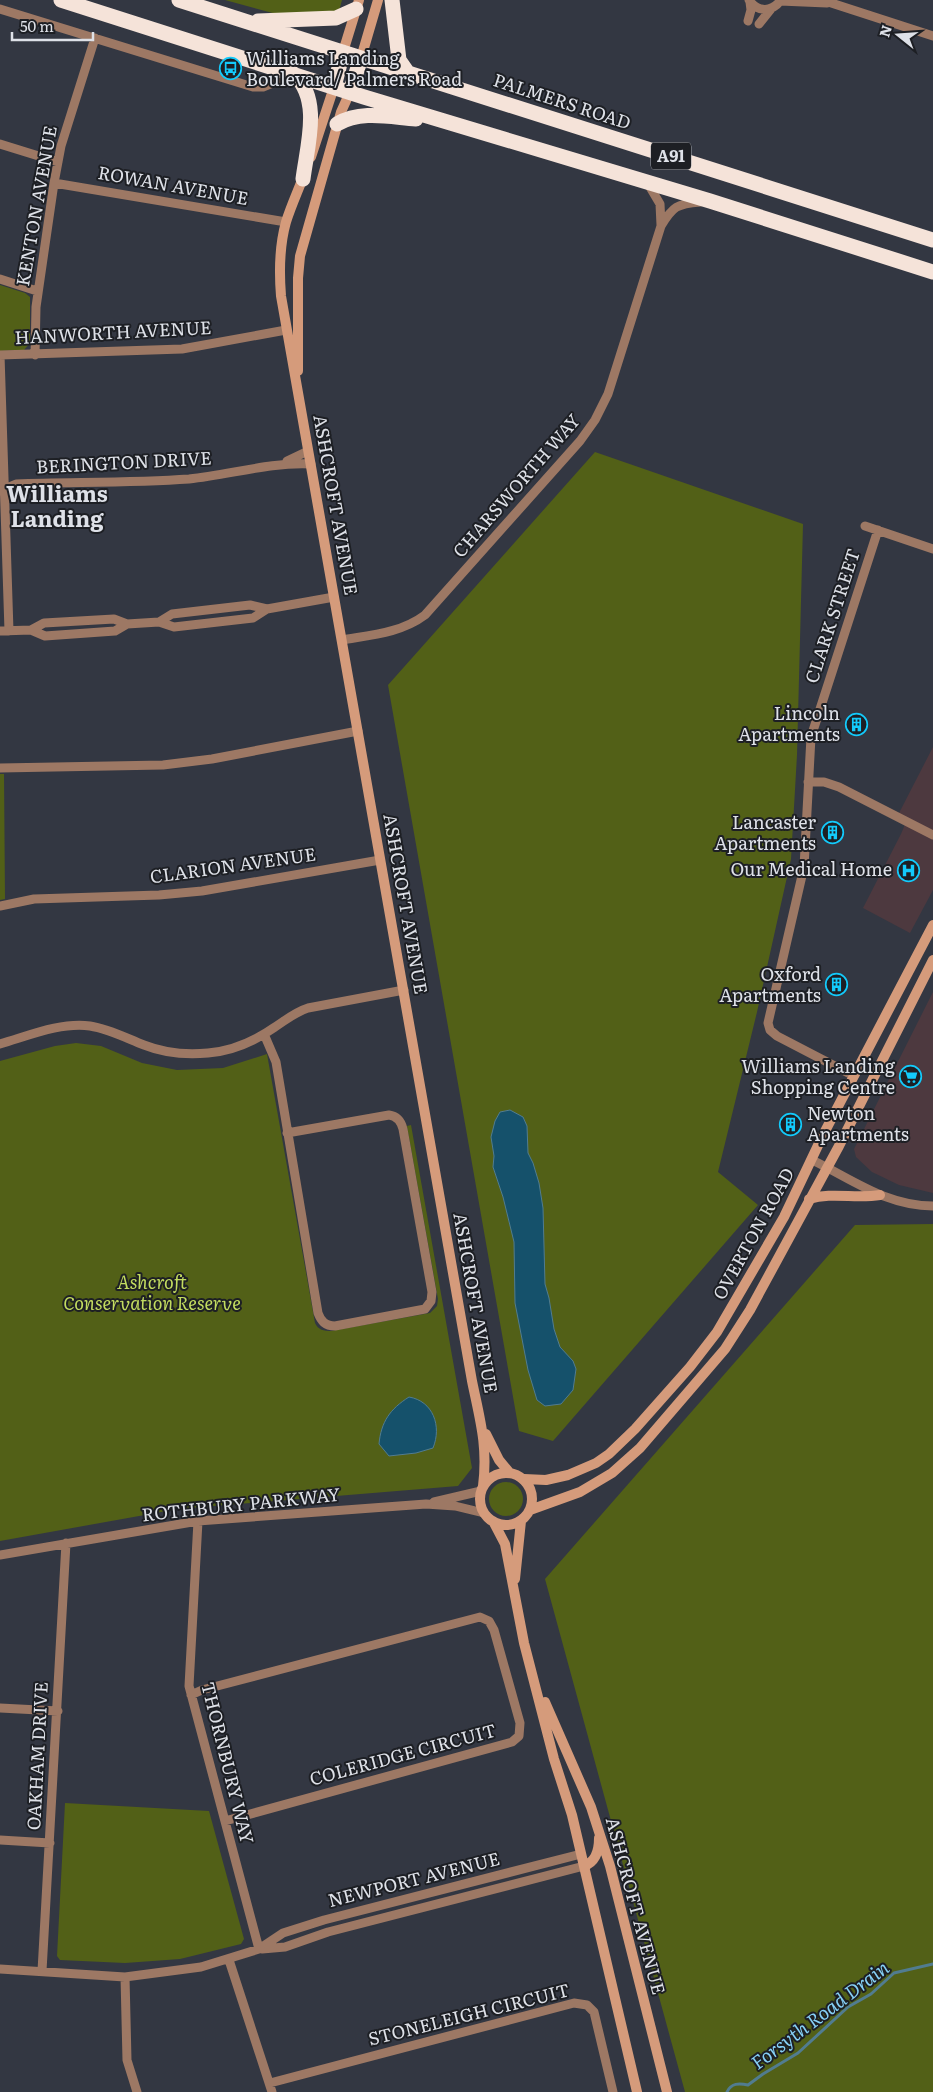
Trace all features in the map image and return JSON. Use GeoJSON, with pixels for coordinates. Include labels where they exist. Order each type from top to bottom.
{"type":"FeatureCollection","features":[{"type":"Feature","properties":{"kind":"highway","name":"A91"},"geometry":{"type":"LineString","coordinates":[[61,0],[350,92],[710,201],[933,272]]}},
{"type":"Feature","properties":{"kind":"highway","name":"PALMERS ROAD"},"geometry":{"type":"LineString","coordinates":[[179,0],[933,240]]}},
{"type":"Feature","properties":{"kind":"highway"},"geometry":{"type":"LineString","coordinates":[[392,0],[399,60],[408,73]]}},
{"type":"Feature","properties":{"kind":"highway"},"geometry":{"type":"LineString","coordinates":[[244,21],[336,18],[358,4]]}},
{"type":"Feature","properties":{"kind":"highway"},"geometry":{"type":"LineString","coordinates":[[334,87],[343,52]]}},
{"type":"Feature","properties":{"kind":"highway"},"geometry":{"type":"LineString","coordinates":[[350,92],[361,58]]}},
{"type":"Feature","properties":{"kind":"highway"},"geometry":{"type":"LineString","coordinates":[[294,74],[305,84],[311,113],[303,179]]}},
{"type":"Feature","properties":{"kind":"highway"},"geometry":{"type":"LineString","coordinates":[[337,124],[347,118],[380,115],[452,123]]}},
{"type":"Feature","properties":{"kind":"main road"},"geometry":{"type":"LineString","coordinates":[[361,58],[378,0]]}},
{"type":"Feature","properties":{"kind":"main road"},"geometry":{"type":"LineString","coordinates":[[343,52],[358,4]]}},
{"type":"Feature","properties":{"kind":"main road","name":"ASHCROFT AVENUE"},"geometry":{"type":"LineString","coordinates":[[334,87],[318,138],[286,222],[279,268],[286,330],[298,387],[472,1381],[482,1426],[486,1462],[482,1489]]}},
{"type":"Feature","properties":{"kind":"main road","name":"ASHCROFT AVENUE"},"geometry":{"type":"LineString","coordinates":[[298,387],[298,278],[300,256],[337,124],[350,92]]}},
{"type":"Feature","properties":{"kind":"main road","name":"OVERTON ROAD"},"geometry":{"type":"LineString","coordinates":[[524,1479],[558,1478],[580,1471],[609,1454],[636,1429],[690,1367],[724,1321],[784,1217],[854,1076],[933,925]]}},
{"type":"Feature","properties":{"kind":"main road","name":"OVERTON ROAD"},"geometry":{"type":"LineString","coordinates":[[530,1510],[580,1492],[612,1473],[640,1448],[705,1374],[735,1335],[839,1146],[933,960]]}},
{"type":"Feature","properties":{"kind":"main road"},"geometry":{"type":"LineString","coordinates":[[809,1199],[821,1196],[862,1198],[880,1195]]}},
{"type":"Feature","properties":{"kind":"main road","name":"ASHCROFT AVENUE"},"geometry":{"type":"LineString","coordinates":[[482,1426],[499,1460],[509,1472]]}},
{"type":"Feature","properties":{"kind":"main road"},"geometry":{"type":"LineString","coordinates":[[509,1472],[524,1479],[532,1494],[530,1510],[521,1521],[504,1525],[493,1521],[484,1513],[480,1502],[482,1489],[494,1475],[509,1472]]}},
{"type":"Feature","properties":{"kind":"main road","name":"ASHCROFT AVENUE"},"geometry":{"type":"LineString","coordinates":[[493,1521],[504,1544],[524,1643],[581,1854],[637,2092]]}},
{"type":"Feature","properties":{"kind":"main road","name":"ASHCROFT AVENUE"},"geometry":{"type":"LineString","coordinates":[[514,1593],[521,1521]]}},
{"type":"Feature","properties":{"kind":"main road","name":"ASHCROFT AVENUE"},"geometry":{"type":"LineString","coordinates":[[534,1678],[574,1768],[610,1866],[667,2092]]}},
{"type":"Feature","properties":{"kind":"main road"},"geometry":{"type":"LineString","coordinates":[[584,1866],[591,1863],[597,1852],[598,1829]]}},
{"type":"Feature","properties":{"kind":"street"},"geometry":{"type":"LineString","coordinates":[[749,1],[757,8],[771,9]]}},
{"type":"Feature","properties":{"kind":"street"},"geometry":{"type":"LineString","coordinates":[[748,21],[751,10],[749,1]]}},
{"type":"Feature","properties":{"kind":"street"},"geometry":{"type":"LineString","coordinates":[[759,24],[780,1],[826,2],[933,36]]}},
{"type":"Feature","properties":{"kind":"street"},"geometry":{"type":"LineString","coordinates":[[0,9],[253,87],[263,87],[294,74]]}},
{"type":"Feature","properties":{"kind":"street","name":"KENTON AVENUE"},"geometry":{"type":"LineString","coordinates":[[35,355],[37,291],[54,183],[61,146],[94,38]]}},
{"type":"Feature","properties":{"kind":"street"},"geometry":{"type":"LineString","coordinates":[[0,144],[58,162]]}},
{"type":"Feature","properties":{"kind":"street","name":"CHARSWORTH WAY"},"geometry":{"type":"LineString","coordinates":[[646,182],[660,204],[661,226]]}},
{"type":"Feature","properties":{"kind":"street","name":"ROWAN AVENUE"},"geometry":{"type":"LineString","coordinates":[[54,183],[286,222]]}},
{"type":"Feature","properties":{"kind":"street","name":"CHARSWORTH WAY"},"geometry":{"type":"LineString","coordinates":[[342,640],[398,630],[412,624],[425,615],[588,430],[608,394],[661,226],[668,214],[678,205],[710,201]]}},
{"type":"Feature","properties":{"kind":"street"},"geometry":{"type":"LineString","coordinates":[[0,279],[37,291]]}},
{"type":"Feature","properties":{"kind":"street","name":"HANWORTH AVENUE"},"geometry":{"type":"LineString","coordinates":[[0,355],[182,348],[286,330]]}},
{"type":"Feature","properties":{"kind":"street"},"geometry":{"type":"LineString","coordinates":[[0,355],[4,631],[31,630],[45,636],[115,631],[126,624]]}},
{"type":"Feature","properties":{"kind":"street","name":"BERINGTON DRIVE"},"geometry":{"type":"LineString","coordinates":[[279,464],[297,458],[308,451]]}},
{"type":"Feature","properties":{"kind":"street","name":"BERINGTON DRIVE"},"geometry":{"type":"LineString","coordinates":[[2,490],[16,484],[190,478],[279,464],[311,464]]}},
{"type":"Feature","properties":{"kind":"street"},"geometry":{"type":"LineString","coordinates":[[865,526],[933,549]]}},
{"type":"Feature","properties":{"kind":"street","name":"CLARK STREET"},"geometry":{"type":"LineString","coordinates":[[854,1076],[777,1036],[769,1027],[769,1018],[804,866],[809,743],[878,530]]}},
{"type":"Feature","properties":{"kind":"street"},"geometry":{"type":"LineString","coordinates":[[159,622],[172,614],[250,605],[266,609],[334,597]]}},
{"type":"Feature","properties":{"kind":"street"},"geometry":{"type":"LineString","coordinates":[[31,630],[44,623],[114,619],[126,624],[159,622],[174,627],[253,618],[266,609]]}},
{"type":"Feature","properties":{"kind":"street"},"geometry":{"type":"LineString","coordinates":[[0,768],[163,765],[212,760],[358,731]]}},
{"type":"Feature","properties":{"kind":"street"},"geometry":{"type":"LineString","coordinates":[[808,782],[824,782],[840,787],[933,836]]}},
{"type":"Feature","properties":{"kind":"street","name":"CLARION AVENUE"},"geometry":{"type":"LineString","coordinates":[[0,906],[34,899],[159,895],[202,891],[380,860]]}},
{"type":"Feature","properties":{"kind":"street"},"geometry":{"type":"LineString","coordinates":[[0,1044],[60,1028],[88,1026],[106,1030],[156,1050],[196,1054],[232,1048],[264,1034],[296,1012],[308,1008],[404,990]]}},
{"type":"Feature","properties":{"kind":"street"},"geometry":{"type":"LineString","coordinates":[[264,1034],[276,1062],[287,1133],[316,1304],[321,1320],[327,1325],[335,1326],[425,1309],[431,1301],[432,1292],[403,1129],[400,1122],[395,1117],[389,1116],[287,1133]]}},
{"type":"Feature","properties":{"kind":"street"},"geometry":{"type":"LineString","coordinates":[[812,1160],[880,1195],[912,1204],[933,1206]]}},
{"type":"Feature","properties":{"kind":"street","name":"ROTHBURY PARKWAY"},"geometry":{"type":"LineString","coordinates":[[426,1504],[482,1489]]}},
{"type":"Feature","properties":{"kind":"street","name":"ROTHBURY PARKWAY"},"geometry":{"type":"LineString","coordinates":[[0,1555],[198,1521],[426,1504],[455,1506],[484,1513]]}},
{"type":"Feature","properties":{"kind":"street","name":"THORNBURY WAY"},"geometry":{"type":"LineString","coordinates":[[198,1521],[188,1678],[259,1950]]}},
{"type":"Feature","properties":{"kind":"street","name":"OAKHAM DRIVE"},"geometry":{"type":"LineString","coordinates":[[42,1971],[66,1543]]}},
{"type":"Feature","properties":{"kind":"street","name":"COLERIDGE CIRCUIT"},"geometry":{"type":"LineString","coordinates":[[191,1695],[211,1688],[480,1617],[489,1621],[494,1630],[520,1723],[519,1736],[512,1742],[225,1821]]}},
{"type":"Feature","properties":{"kind":"street"},"geometry":{"type":"LineString","coordinates":[[0,1708],[58,1712]]}},
{"type":"Feature","properties":{"kind":"street"},"geometry":{"type":"LineString","coordinates":[[0,1840],[50,1843]]}},
{"type":"Feature","properties":{"kind":"street","name":"NEWPORT AVENUE"},"geometry":{"type":"LineString","coordinates":[[259,1950],[283,1934],[324,1920],[581,1854]]}},
{"type":"Feature","properties":{"kind":"street","name":"NEWPORT AVENUE"},"geometry":{"type":"LineString","coordinates":[[0,1969],[125,1976],[201,1967],[259,1950],[285,1947],[328,1932],[584,1866]]}},
{"type":"Feature","properties":{"kind":"street"},"geometry":{"type":"LineString","coordinates":[[324,1920],[328,1932]]}},
{"type":"Feature","properties":{"kind":"street"},"geometry":{"type":"LineString","coordinates":[[229,1960],[271,2088]]}},
{"type":"Feature","properties":{"kind":"street"},"geometry":{"type":"LineString","coordinates":[[125,1976],[127,2060],[137,2092]]}},
{"type":"Feature","properties":{"kind":"street","name":"STONELEIGH CIRCUIT"},"geometry":{"type":"LineString","coordinates":[[271,2088],[574,2003],[587,2006],[594,2012],[613,2092]]}},
{"type":"Feature","properties":{"kind":"shaded area","name":"Our Medical Home"},"geometry":{"type":"Polygon","coordinates":[[[933,747],[933,890],[910,933],[863,908],[901,834],[906,822],[897,817],[933,747]]]}},
{"type":"Feature","properties":{"kind":"shaded area"},"geometry":{"type":"Polygon","coordinates":[[[933,992],[933,1193],[899,1185],[872,1172],[856,1157],[854,1149],[933,992]]]}},
{"type":"Feature","properties":{"kind":"green space"},"geometry":{"type":"Polygon","coordinates":[[[225,0],[342,0],[339,11],[291,18],[225,0]]]}},
{"type":"Feature","properties":{"kind":"green space"},"geometry":{"type":"Polygon","coordinates":[[[0,285],[25,293],[30,297],[30,343],[24,350],[0,351],[0,285]]]}},
{"type":"Feature","properties":{"kind":"green space"},"geometry":{"type":"Polygon","coordinates":[[[595,452],[803,524],[797,755],[791,859],[757,1012],[718,1172],[758,1205],[553,1441],[519,1431],[388,685],[595,452]]]}},
{"type":"Feature","properties":{"kind":"green space"},"geometry":{"type":"Polygon","coordinates":[[[0,774],[4,774],[5,899],[0,900],[0,774]]]}},
{"type":"Feature","properties":{"kind":"green space","name":"Ashcroft Conservation Reserve"},"geometry":{"type":"Polygon","coordinates":[[[76,1043],[101,1046],[142,1063],[177,1070],[223,1068],[267,1054],[315,1323],[320,1329],[324,1330],[331,1331],[430,1313],[437,1306],[438,1299],[407,1126],[411,1125],[472,1468],[458,1486],[178,1509],[0,1541],[0,1061],[55,1046],[76,1043]]]}},
{"type":"Feature","properties":{"kind":"green space"},"geometry":{"type":"Polygon","coordinates":[[[933,1224],[933,2092],[685,2092],[545,1579],[855,1225],[933,1224]]]}},
{"type":"Feature","properties":{"kind":"green space"},"geometry":{"type":"Polygon","coordinates":[[[506,1482],[518,1487],[523,1499],[518,1511],[506,1516],[494,1511],[489,1499],[494,1487],[506,1482]]]}},
{"type":"Feature","properties":{"kind":"green space"},"geometry":{"type":"Polygon","coordinates":[[[65,1803],[209,1811],[244,1939],[241,1944],[180,1959],[125,1963],[60,1960],[57,1956],[65,1803]]]}},
{"type":"Feature","properties":{"kind":"water"},"geometry":{"type":"Polygon","coordinates":[[[510,1110],[523,1117],[527,1126],[528,1153],[539,1183],[543,1208],[545,1284],[554,1329],[560,1347],[573,1361],[576,1369],[573,1390],[561,1404],[545,1406],[537,1400],[528,1370],[515,1303],[514,1242],[503,1197],[493,1167],[494,1156],[491,1137],[495,1121],[500,1112],[510,1110]]]}},
{"type":"Feature","properties":{"kind":"water"},"geometry":{"type":"Polygon","coordinates":[[[409,1397],[417,1399],[430,1409],[436,1423],[436,1440],[433,1448],[416,1453],[389,1456],[379,1444],[384,1423],[392,1411],[409,1397]]]}},
{"type":"Feature","properties":{"kind":"waterway","name":"Forsyth Road Drain"},"geometry":{"type":"LineString","coordinates":[[727,2092],[736,2084],[748,2085],[798,2053],[848,2007],[871,1994],[894,1973],[933,1964]]}},
{"type":"Feature","properties":{"kind":"place","name":"Williams Landing Boulevard/ Palmers Road"},"geometry":{"type":"Point","coordinates":[230,69]}},
{"type":"Feature","properties":{"kind":"place","name":"Lincoln Apartments"},"geometry":{"type":"Point","coordinates":[856,724]}},
{"type":"Feature","properties":{"kind":"place","name":"Lancaster Apartments"},"geometry":{"type":"Point","coordinates":[832,833]}},
{"type":"Feature","properties":{"kind":"place","name":"Our Medical Home"},"geometry":{"type":"Point","coordinates":[908,870]}},
{"type":"Feature","properties":{"kind":"place","name":"Oxford Apartments"},"geometry":{"type":"Point","coordinates":[837,985]}},
{"type":"Feature","properties":{"kind":"place","name":"Williams Landing Shopping Centre"},"geometry":{"type":"Point","coordinates":[911,1077]}},
{"type":"Feature","properties":{"kind":"place","name":"Newton Apartments"},"geometry":{"type":"Point","coordinates":[791,1124]}},
{"type":"Feature","properties":{"kind":"district","name":"Williams Landing"},"geometry":{"type":"Point","coordinates":[57,506]}}]}
